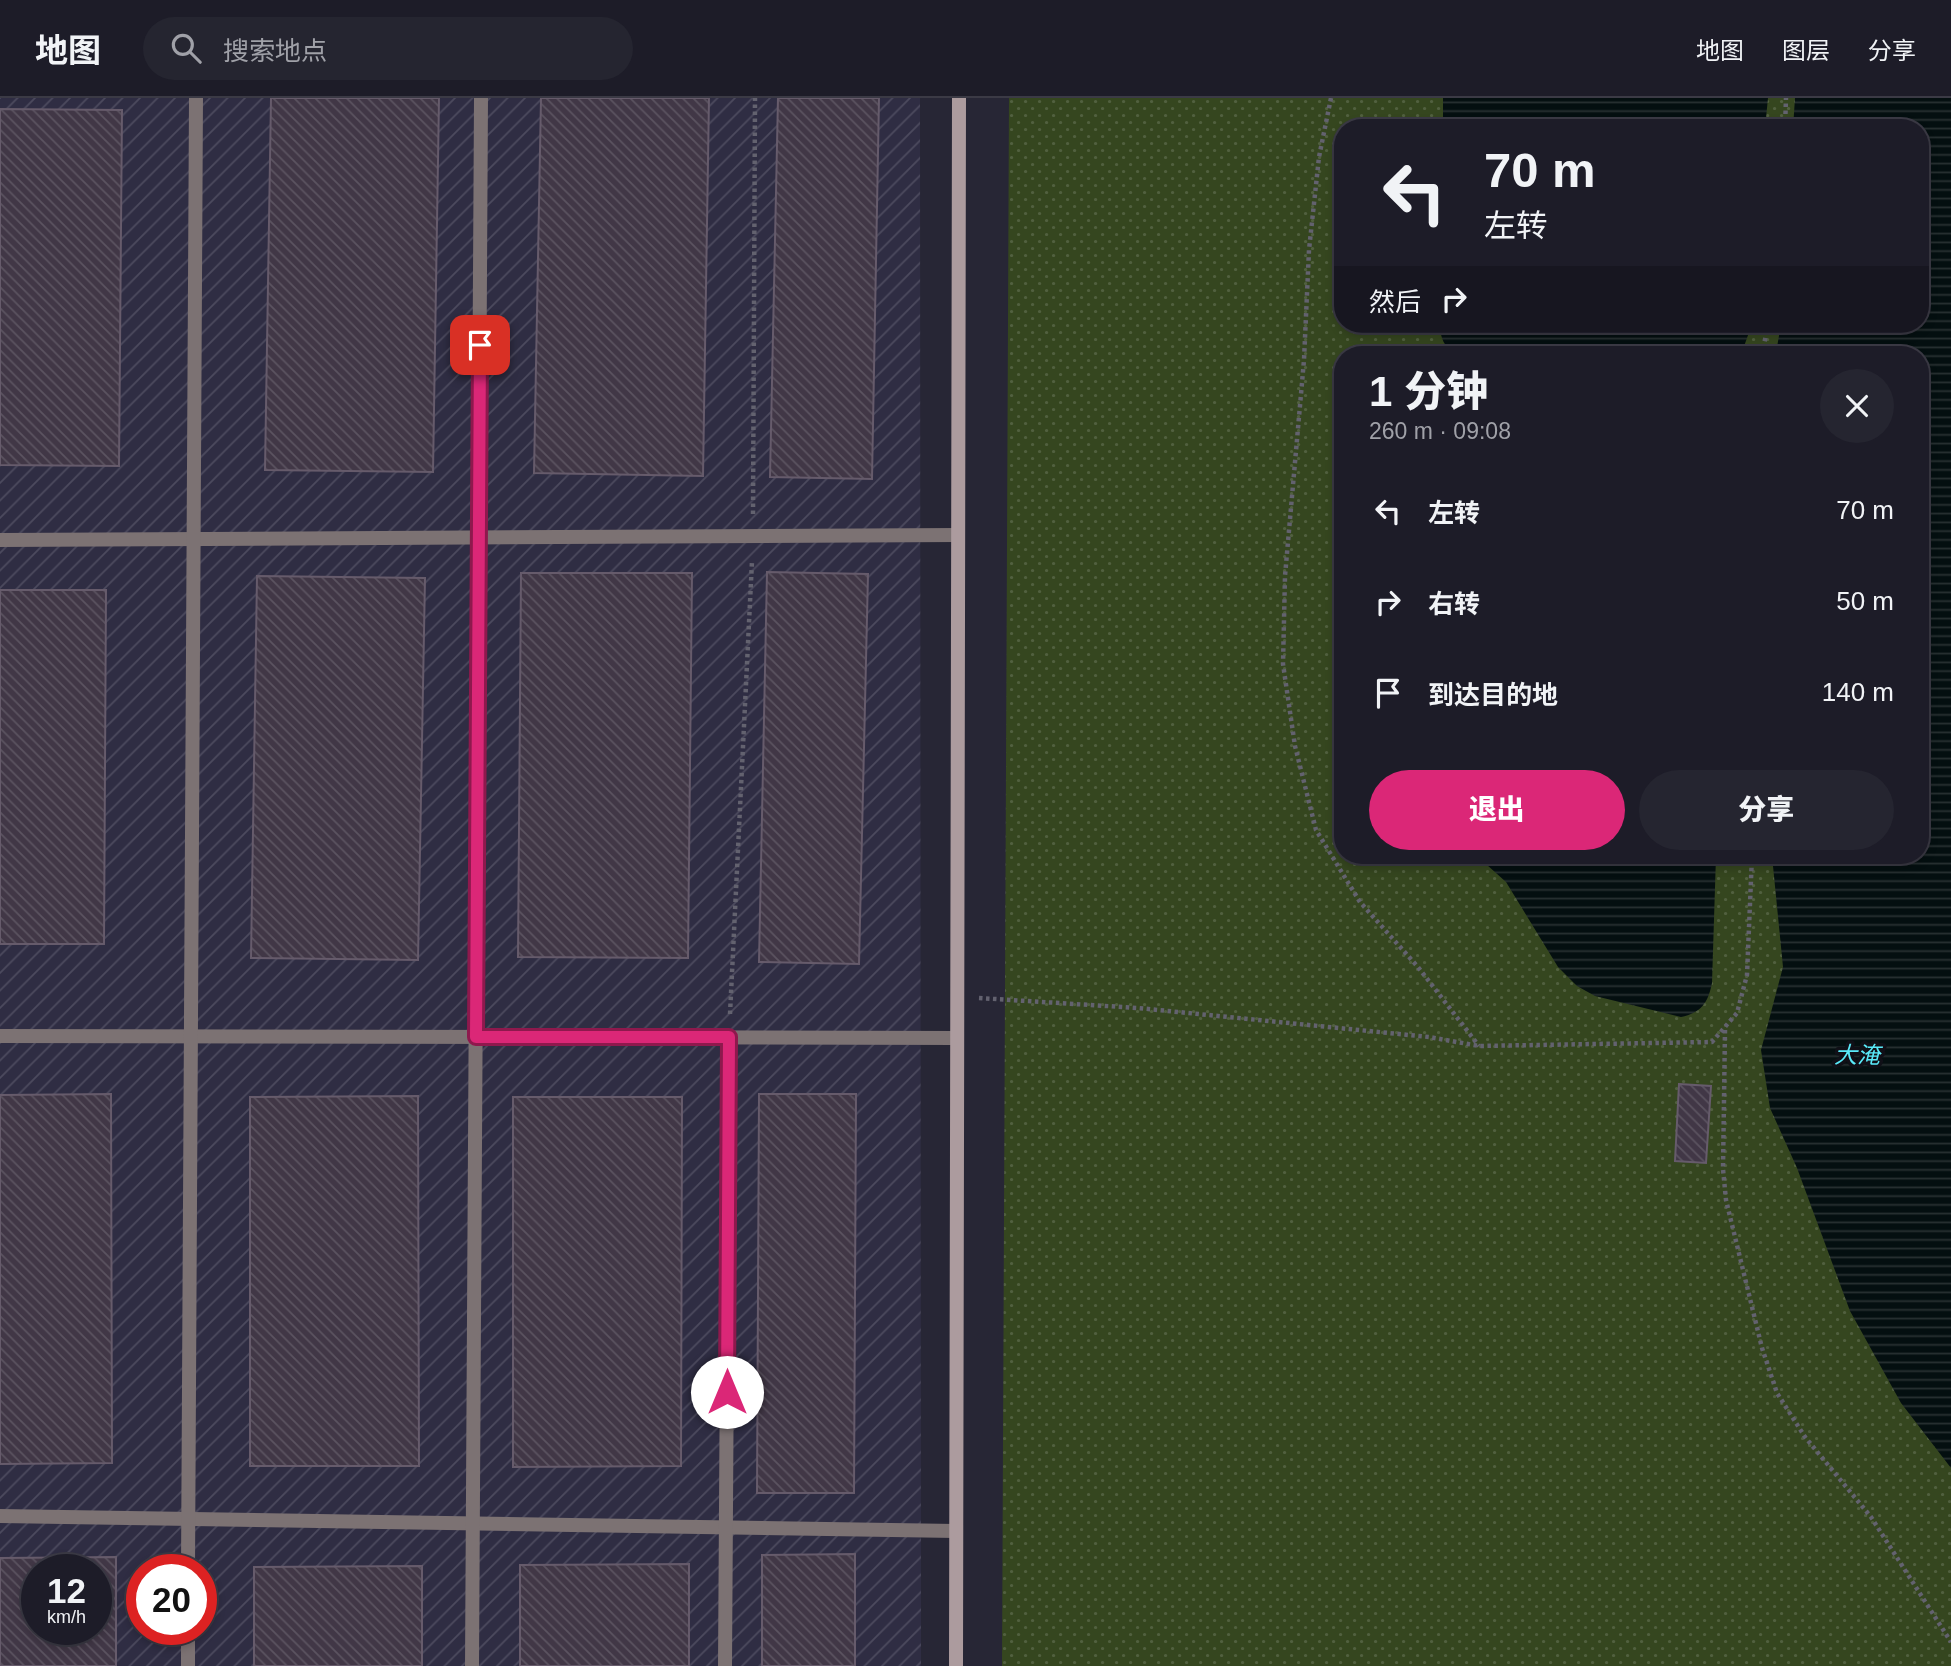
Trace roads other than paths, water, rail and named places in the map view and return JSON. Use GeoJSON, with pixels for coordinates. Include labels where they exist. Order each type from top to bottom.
{"type":"FeatureCollection","features":[{"type":"Feature","properties":{"kind":"street"},"geometry":{"type":"LineString","coordinates":[[956,1666],[958,98]]}},
{"type":"Feature","properties":{"kind":"lane"},"geometry":{"type":"LineString","coordinates":[[188,1554],[196,98]]}},
{"type":"Feature","properties":{"kind":"lane"},"geometry":{"type":"LineString","coordinates":[[472,1666],[481,98]]}},
{"type":"Feature","properties":{"kind":"lane"},"geometry":{"type":"LineString","coordinates":[[0,540],[958,535]]}},
{"type":"Feature","properties":{"kind":"lane"},"geometry":{"type":"LineString","coordinates":[[0,1036],[957,1038]]}},
{"type":"Feature","properties":{"kind":"lane"},"geometry":{"type":"LineString","coordinates":[[724,1666],[729,1037]]}},
{"type":"Feature","properties":{"kind":"lane"},"geometry":{"type":"LineString","coordinates":[[0,1517],[956,1531]]}},
{"type":"Feature","properties":{"kind":"lane"},"geometry":{"type":"LineString","coordinates":[[188,1645],[188,1666]]}},
{"type":"Feature","properties":{"kind":"water"},"geometry":{"type":"Polygon","coordinates":[[[1443,98],[1768,98],[1766,119],[1443,119],[1443,98]]]}},
{"type":"Feature","properties":{"kind":"water","name":"大淹"},"geometry":{"type":"Polygon","coordinates":[[[1795,98],[1951,98],[1951,1468],[1901,1403],[1850,1311],[1797,1168],[1770,1108],[1761,1050],[1783,967],[1773,864],[1929,864],[1929,346],[1777,346],[1779,333],[1929,333],[1929,119],[1794,119],[1795,98]]]}},
{"type":"Feature","properties":{"kind":"water"},"geometry":{"type":"Polygon","coordinates":[[[1749,333],[1744,346],[1446,346],[1441,334],[1749,333]]]}},
{"type":"Feature","properties":{"kind":"water"},"geometry":{"type":"Polygon","coordinates":[[[1486,864],[1716,864],[1712,983],[1706,1001],[1699,1010],[1681,1017],[1595,996],[1577,986],[1558,967],[1506,882],[1486,864]]]}}]}
